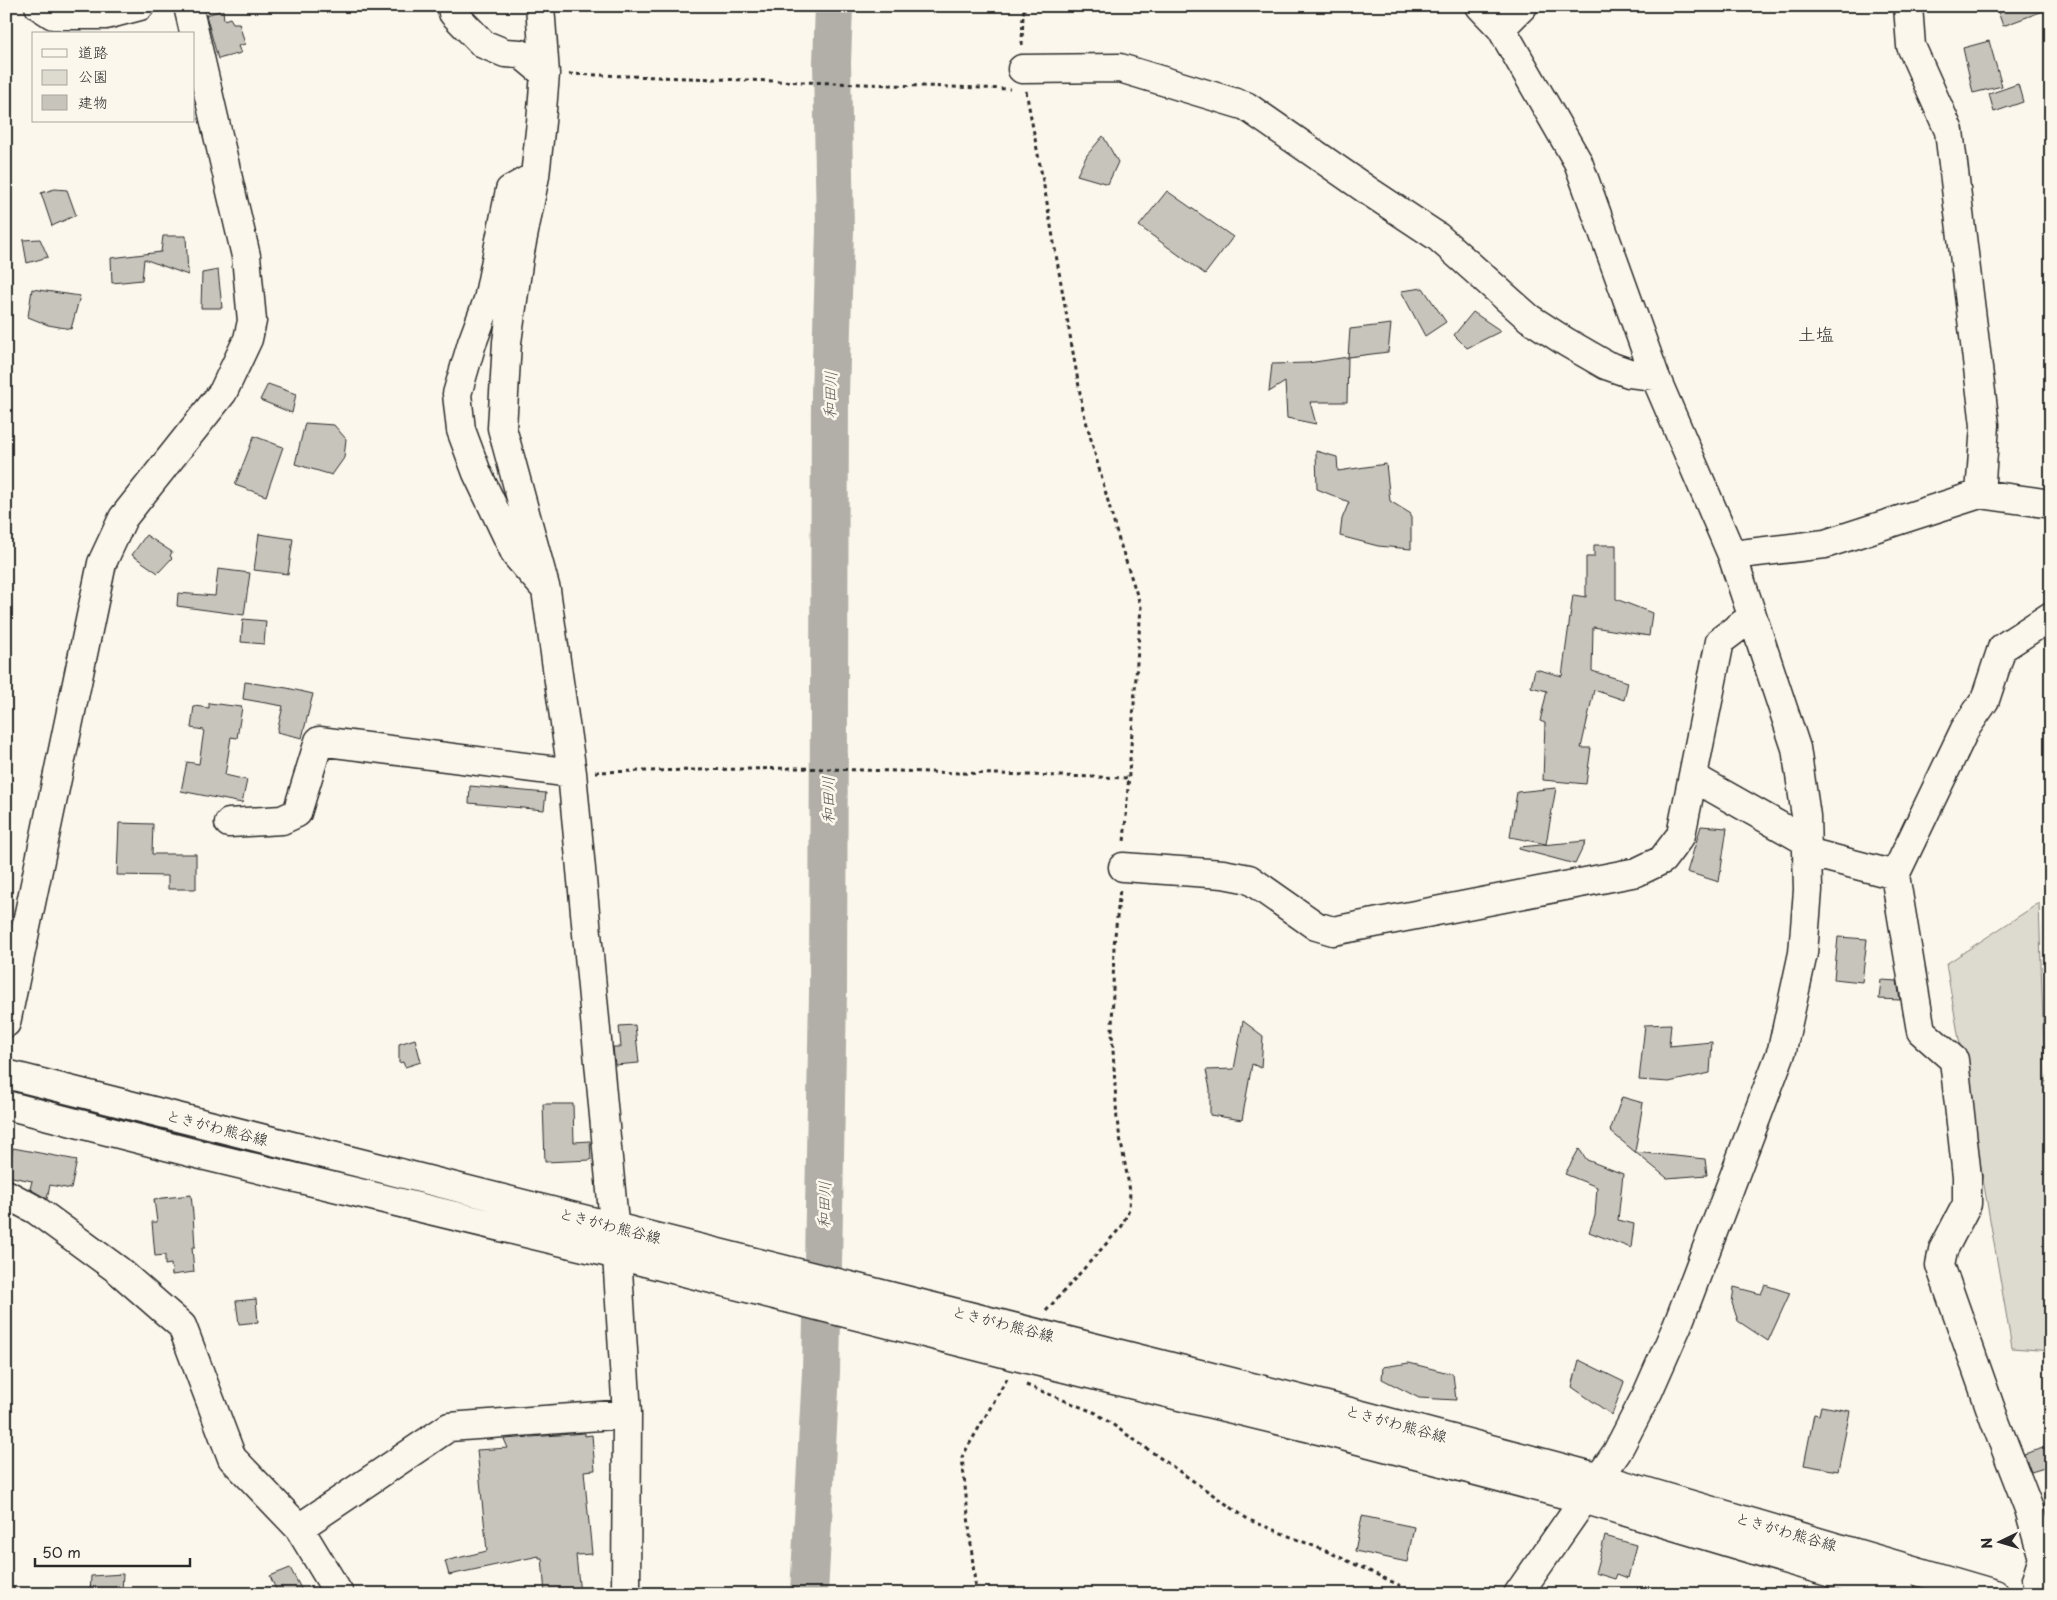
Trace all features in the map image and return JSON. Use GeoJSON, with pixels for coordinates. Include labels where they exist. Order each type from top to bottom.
{"type":"FeatureCollection","features":[{"type":"Feature","properties":{"kind":"street"},"geometry":{"type":"LineString","coordinates":[[39,6],[53,15],[106,14],[140,6]]}},
{"type":"Feature","properties":{"kind":"street"},"geometry":{"type":"LineString","coordinates":[[188,6],[194,32]]}},
{"type":"Feature","properties":{"kind":"street"},"geometry":{"type":"LineString","coordinates":[[452,6],[453,13],[483,44],[505,54],[521,54],[545,74]]}},
{"type":"Feature","properties":{"kind":"street"},"geometry":{"type":"LineString","coordinates":[[540,6],[545,74],[535,176],[519,257],[507,342],[502,428],[546,590],[572,773],[617,1255],[627,1414],[626,1594]]}},
{"type":"Feature","properties":{"kind":"street"},"geometry":{"type":"LineString","coordinates":[[1480,6],[1501,28],[1578,162],[1655,376],[1732,555],[1796,748],[1806,816],[1807,847],[1808,890],[1803,953],[1782,1050],[1678,1324],[1648,1392],[1617,1452],[1518,1594]]}},
{"type":"Feature","properties":{"kind":"street"},"geometry":{"type":"LineString","coordinates":[[1501,28],[1523,6]]}},
{"type":"Feature","properties":{"kind":"street"},"geometry":{"type":"LineString","coordinates":[[1908,6],[1911,46],[1948,131],[1985,425],[1980,494]]}},
{"type":"Feature","properties":{"kind":"street"},"geometry":{"type":"LineString","coordinates":[[8,1014],[102,563],[123,518],[223,392],[248,339],[252,321],[246,256],[195,36]]}},
{"type":"Feature","properties":{"kind":"street"},"geometry":{"type":"LineString","coordinates":[[1021,82],[1120,68],[1246,106],[1438,237],[1529,318],[1606,365],[1629,374],[1655,376]]}},
{"type":"Feature","properties":{"kind":"street"},"geometry":{"type":"LineString","coordinates":[[535,176],[510,190],[488,300],[472,343],[457,394],[461,430],[477,473],[516,555],[546,590]]}},
{"type":"Feature","properties":{"kind":"street"},"geometry":{"type":"LineString","coordinates":[[1732,555],[1825,544],[1980,494],[2051,504]]}},
{"type":"Feature","properties":{"kind":"street"},"geometry":{"type":"LineString","coordinates":[[2036,1580],[2042,1558],[2029,1509],[1996,1424],[1940,1265],[1943,1250],[1967,1204],[1967,1177],[1954,1060],[1921,1031],[1895,876],[1964,729],[1985,700],[2002,648],[2051,616]]}},
{"type":"Feature","properties":{"kind":"street"},"geometry":{"type":"LineString","coordinates":[[1123,868],[1223,874],[1249,879],[1316,926],[1333,931],[1638,872],[1662,860],[1681,835],[1720,641],[1752,617]]}},
{"type":"Feature","properties":{"kind":"street"},"geometry":{"type":"LineString","coordinates":[[229,824],[282,820],[297,813],[319,741],[572,773]]}},
{"type":"Feature","properties":{"kind":"street"},"geometry":{"type":"LineString","coordinates":[[1693,777],[1807,847],[1895,876]]}},
{"type":"Feature","properties":{"kind":"street","name":"ときがわ熊谷線"},"geometry":{"type":"LineString","coordinates":[[6,1074],[1330,1406],[1600,1478],[1995,1594]]}},
{"type":"Feature","properties":{"kind":"street","name":"ときがわ熊谷線"},"geometry":{"type":"LineString","coordinates":[[6,1105],[207,1156],[617,1255],[897,1326],[1015,1372],[1335,1434],[1583,1499],[1902,1594]]}},
{"type":"Feature","properties":{"kind":"street"},"geometry":{"type":"LineString","coordinates":[[6,1194],[36,1210],[118,1270],[182,1326],[232,1458],[299,1528],[340,1594]]}},
{"type":"Feature","properties":{"kind":"street"},"geometry":{"type":"LineString","coordinates":[[299,1528],[449,1427],[627,1414]]}},
{"type":"Feature","properties":{"kind":"path"},"geometry":{"type":"LineString","coordinates":[[545,74],[1021,82],[1046,197],[1083,410],[1117,534],[1141,608],[1123,868],[1114,945],[1112,1032],[1117,1121],[1130,1191],[1129,1209],[1122,1226],[1049,1305],[1034,1331]]}},
{"type":"Feature","properties":{"kind":"path"},"geometry":{"type":"LineString","coordinates":[[572,773],[795,768],[1129,778]]}},
{"type":"Feature","properties":{"kind":"path"},"geometry":{"type":"LineString","coordinates":[[976,1594],[962,1457],[1015,1372]]}},
{"type":"Feature","properties":{"kind":"path"},"geometry":{"type":"LineString","coordinates":[[1026,1385],[1096,1412],[1249,1520],[1331,1553],[1418,1594]]}},
{"type":"Feature","properties":{"kind":"green space"},"geometry":{"type":"Polygon","coordinates":[[[2039,903],[2045,1082],[2051,1081],[2051,1351],[2012,1348],[1946,964],[2039,903]]]}},
{"type":"Feature","properties":{"kind":"building"},"geometry":{"type":"Polygon","coordinates":[[[1996,6],[2051,6],[2051,8],[2003,26],[1996,6]]]}},
{"type":"Feature","properties":{"kind":"building"},"geometry":{"type":"Polygon","coordinates":[[[223,10],[224,20],[230,18],[233,23],[239,23],[245,44],[238,46],[241,53],[218,59],[206,15],[223,10]]]}},
{"type":"Feature","properties":{"kind":"building"},"geometry":{"type":"Polygon","coordinates":[[[1989,41],[2002,86],[1973,93],[1963,48],[1989,41]]]}},
{"type":"Feature","properties":{"kind":"building"},"geometry":{"type":"Polygon","coordinates":[[[2018,84],[2023,102],[1994,112],[1989,94],[2018,84]]]}},
{"type":"Feature","properties":{"kind":"building"},"geometry":{"type":"Polygon","coordinates":[[[1103,136],[1118,162],[1108,184],[1077,175],[1087,155],[1103,136]]]}},
{"type":"Feature","properties":{"kind":"building"},"geometry":{"type":"Polygon","coordinates":[[[55,189],[67,190],[76,215],[52,226],[41,193],[55,189]]]}},
{"type":"Feature","properties":{"kind":"building"},"geometry":{"type":"Polygon","coordinates":[[[1167,191],[1233,237],[1205,274],[1139,226],[1167,191]]]}},
{"type":"Feature","properties":{"kind":"building"},"geometry":{"type":"Polygon","coordinates":[[[163,236],[186,236],[188,275],[144,259],[142,280],[112,283],[111,258],[161,252],[163,236]]]}},
{"type":"Feature","properties":{"kind":"building"},"geometry":{"type":"Polygon","coordinates":[[[40,239],[48,257],[27,263],[23,240],[40,239]]]}},
{"type":"Feature","properties":{"kind":"building"},"geometry":{"type":"Polygon","coordinates":[[[218,270],[222,308],[201,308],[202,273],[218,270]]]}},
{"type":"Feature","properties":{"kind":"building"},"geometry":{"type":"Polygon","coordinates":[[[1423,288],[1446,322],[1425,336],[1401,291],[1423,288]]]}},
{"type":"Feature","properties":{"kind":"building"},"geometry":{"type":"Polygon","coordinates":[[[32,289],[80,296],[71,329],[48,325],[28,317],[32,289]]]}},
{"type":"Feature","properties":{"kind":"building"},"geometry":{"type":"Polygon","coordinates":[[[1473,312],[1501,331],[1467,348],[1454,335],[1473,312]]]}},
{"type":"Feature","properties":{"kind":"building"},"geometry":{"type":"Polygon","coordinates":[[[1391,324],[1388,352],[1348,357],[1350,329],[1391,324]]]}},
{"type":"Feature","properties":{"kind":"building"},"geometry":{"type":"Polygon","coordinates":[[[1348,357],[1347,402],[1310,402],[1316,424],[1287,418],[1285,382],[1269,392],[1272,364],[1308,363],[1348,357]]]}},
{"type":"Feature","properties":{"kind":"building"},"geometry":{"type":"Polygon","coordinates":[[[268,384],[296,394],[292,413],[260,400],[268,384]]]}},
{"type":"Feature","properties":{"kind":"building"},"geometry":{"type":"Polygon","coordinates":[[[305,423],[334,425],[346,439],[344,458],[332,475],[295,464],[305,423]]]}},
{"type":"Feature","properties":{"kind":"building"},"geometry":{"type":"Polygon","coordinates":[[[254,436],[283,447],[266,496],[235,485],[254,436]]]}},
{"type":"Feature","properties":{"kind":"building"},"geometry":{"type":"Polygon","coordinates":[[[1316,451],[1337,457],[1338,471],[1386,464],[1390,501],[1411,514],[1411,549],[1378,546],[1340,536],[1342,519],[1349,502],[1317,489],[1316,451]]]}},
{"type":"Feature","properties":{"kind":"building"},"geometry":{"type":"Polygon","coordinates":[[[259,534],[293,539],[288,574],[254,570],[259,534]]]}},
{"type":"Feature","properties":{"kind":"building"},"geometry":{"type":"Polygon","coordinates":[[[146,535],[172,552],[170,556],[172,558],[158,573],[132,555],[146,535]]]}},
{"type":"Feature","properties":{"kind":"building"},"geometry":{"type":"Polygon","coordinates":[[[1594,545],[1616,545],[1616,599],[1652,613],[1649,636],[1593,627],[1592,671],[1628,682],[1624,700],[1594,690],[1581,748],[1591,748],[1586,784],[1543,780],[1545,723],[1540,721],[1547,691],[1531,687],[1535,669],[1562,676],[1573,595],[1586,597],[1586,557],[1594,557],[1594,545]]]}},
{"type":"Feature","properties":{"kind":"building"},"geometry":{"type":"Polygon","coordinates":[[[218,569],[250,573],[244,615],[177,606],[178,593],[215,596],[218,569]]]}},
{"type":"Feature","properties":{"kind":"building"},"geometry":{"type":"Polygon","coordinates":[[[243,619],[266,621],[264,644],[241,642],[243,619]]]}},
{"type":"Feature","properties":{"kind":"building"},"geometry":{"type":"Polygon","coordinates":[[[245,682],[313,694],[302,738],[277,732],[283,706],[243,699],[245,682]]]}},
{"type":"Feature","properties":{"kind":"building"},"geometry":{"type":"Polygon","coordinates":[[[209,703],[242,707],[237,738],[231,737],[225,775],[247,780],[242,803],[181,791],[187,762],[199,764],[204,730],[191,728],[194,706],[209,708],[209,703]]]}},
{"type":"Feature","properties":{"kind":"building"},"geometry":{"type":"Polygon","coordinates":[[[470,786],[546,793],[544,810],[469,803],[470,786]]]}},
{"type":"Feature","properties":{"kind":"building"},"geometry":{"type":"Polygon","coordinates":[[[1556,788],[1546,844],[1510,837],[1517,792],[1556,788]]]}},
{"type":"Feature","properties":{"kind":"building"},"geometry":{"type":"Polygon","coordinates":[[[119,823],[153,824],[152,854],[196,854],[196,889],[168,889],[168,876],[117,875],[119,823]]]}},
{"type":"Feature","properties":{"kind":"building"},"geometry":{"type":"Polygon","coordinates":[[[1701,826],[1727,828],[1719,882],[1687,872],[1701,826]]]}},
{"type":"Feature","properties":{"kind":"building"},"geometry":{"type":"Polygon","coordinates":[[[1586,841],[1575,864],[1519,849],[1519,847],[1586,841]]]}},
{"type":"Feature","properties":{"kind":"building"},"geometry":{"type":"Polygon","coordinates":[[[1838,937],[1867,939],[1862,982],[1834,979],[1838,937]]]}},
{"type":"Feature","properties":{"kind":"building"},"geometry":{"type":"Polygon","coordinates":[[[1881,980],[1897,981],[1900,1000],[1879,999],[1881,980]]]}},
{"type":"Feature","properties":{"kind":"building"},"geometry":{"type":"Polygon","coordinates":[[[1243,1021],[1263,1036],[1261,1068],[1252,1064],[1242,1120],[1210,1115],[1210,1089],[1206,1070],[1234,1069],[1243,1021]]]}},
{"type":"Feature","properties":{"kind":"building"},"geometry":{"type":"Polygon","coordinates":[[[1671,1024],[1669,1046],[1712,1042],[1710,1073],[1669,1082],[1639,1080],[1645,1025],[1671,1024]]]}},
{"type":"Feature","properties":{"kind":"building"},"geometry":{"type":"Polygon","coordinates":[[[635,1025],[639,1063],[615,1065],[613,1047],[621,1047],[619,1026],[635,1025]]]}},
{"type":"Feature","properties":{"kind":"building"},"geometry":{"type":"Polygon","coordinates":[[[415,1039],[421,1062],[405,1067],[403,1062],[399,1063],[399,1044],[415,1039]]]}},
{"type":"Feature","properties":{"kind":"building"},"geometry":{"type":"Polygon","coordinates":[[[1622,1097],[1643,1103],[1635,1152],[1610,1131],[1622,1097]]]}},
{"type":"Feature","properties":{"kind":"building"},"geometry":{"type":"Polygon","coordinates":[[[543,1104],[573,1104],[574,1142],[590,1141],[591,1160],[545,1162],[543,1104]]]}},
{"type":"Feature","properties":{"kind":"building"},"geometry":{"type":"Polygon","coordinates":[[[13,1148],[77,1160],[71,1189],[50,1185],[47,1199],[30,1189],[32,1181],[7,1176],[13,1148]]]}},
{"type":"Feature","properties":{"kind":"building"},"geometry":{"type":"Polygon","coordinates":[[[1579,1149],[1587,1160],[1623,1174],[1618,1220],[1634,1224],[1631,1248],[1589,1232],[1595,1216],[1597,1187],[1565,1174],[1579,1149]]]}},
{"type":"Feature","properties":{"kind":"building"},"geometry":{"type":"Polygon","coordinates":[[[1635,1152],[1705,1159],[1707,1175],[1667,1178],[1635,1152]]]}},
{"type":"Feature","properties":{"kind":"building"},"geometry":{"type":"Polygon","coordinates":[[[191,1195],[195,1247],[192,1247],[194,1272],[172,1275],[171,1264],[165,1265],[165,1255],[155,1256],[152,1222],[157,1222],[154,1199],[191,1195]]]}},
{"type":"Feature","properties":{"kind":"building"},"geometry":{"type":"Polygon","coordinates":[[[1765,1285],[1790,1293],[1768,1341],[1738,1321],[1732,1303],[1734,1287],[1761,1294],[1765,1285]]]}},
{"type":"Feature","properties":{"kind":"building"},"geometry":{"type":"Polygon","coordinates":[[[256,1299],[258,1322],[239,1324],[236,1301],[256,1299]]]}},
{"type":"Feature","properties":{"kind":"building"},"geometry":{"type":"Polygon","coordinates":[[[1579,1360],[1624,1382],[1612,1415],[1572,1387],[1579,1360]]]}},
{"type":"Feature","properties":{"kind":"building"},"geometry":{"type":"Polygon","coordinates":[[[1409,1363],[1453,1374],[1456,1400],[1419,1398],[1382,1379],[1383,1367],[1409,1363]]]}},
{"type":"Feature","properties":{"kind":"building"},"geometry":{"type":"Polygon","coordinates":[[[1821,1406],[1850,1411],[1838,1471],[1804,1465],[1814,1414],[1819,1415],[1821,1406]]]}},
{"type":"Feature","properties":{"kind":"building"},"geometry":{"type":"Polygon","coordinates":[[[585,1433],[585,1436],[592,1435],[595,1470],[584,1471],[592,1554],[576,1555],[580,1594],[545,1594],[542,1558],[539,1558],[539,1556],[449,1575],[445,1561],[487,1551],[477,1450],[508,1448],[504,1439],[585,1433]]]}},
{"type":"Feature","properties":{"kind":"building"},"geometry":{"type":"Polygon","coordinates":[[[2051,1446],[2051,1466],[2031,1472],[2024,1454],[2051,1446]]]}},
{"type":"Feature","properties":{"kind":"building"},"geometry":{"type":"Polygon","coordinates":[[[1362,1516],[1414,1527],[1407,1562],[1355,1551],[1362,1516]]]}},
{"type":"Feature","properties":{"kind":"building"},"geometry":{"type":"Polygon","coordinates":[[[1605,1536],[1636,1545],[1628,1578],[1617,1574],[1615,1579],[1595,1573],[1605,1536]]]}},
{"type":"Feature","properties":{"kind":"building"},"geometry":{"type":"Polygon","coordinates":[[[290,1568],[304,1594],[278,1594],[270,1576],[290,1568]]]}},
{"type":"Feature","properties":{"kind":"building"},"geometry":{"type":"Polygon","coordinates":[[[123,1574],[122,1591],[114,1594],[90,1594],[91,1576],[123,1574]]]}},
{"type":"Feature","properties":{"kind":"waterway","name":"和田川"},"geometry":{"type":"LineString","coordinates":[[809,1594],[821,1372],[828,993],[830,393],[835,230],[832,62],[834,6]]}},
{"type":"Feature","properties":{"kind":"district","name":"土塩"},"geometry":{"type":"Point","coordinates":[1816,335]}}]}
